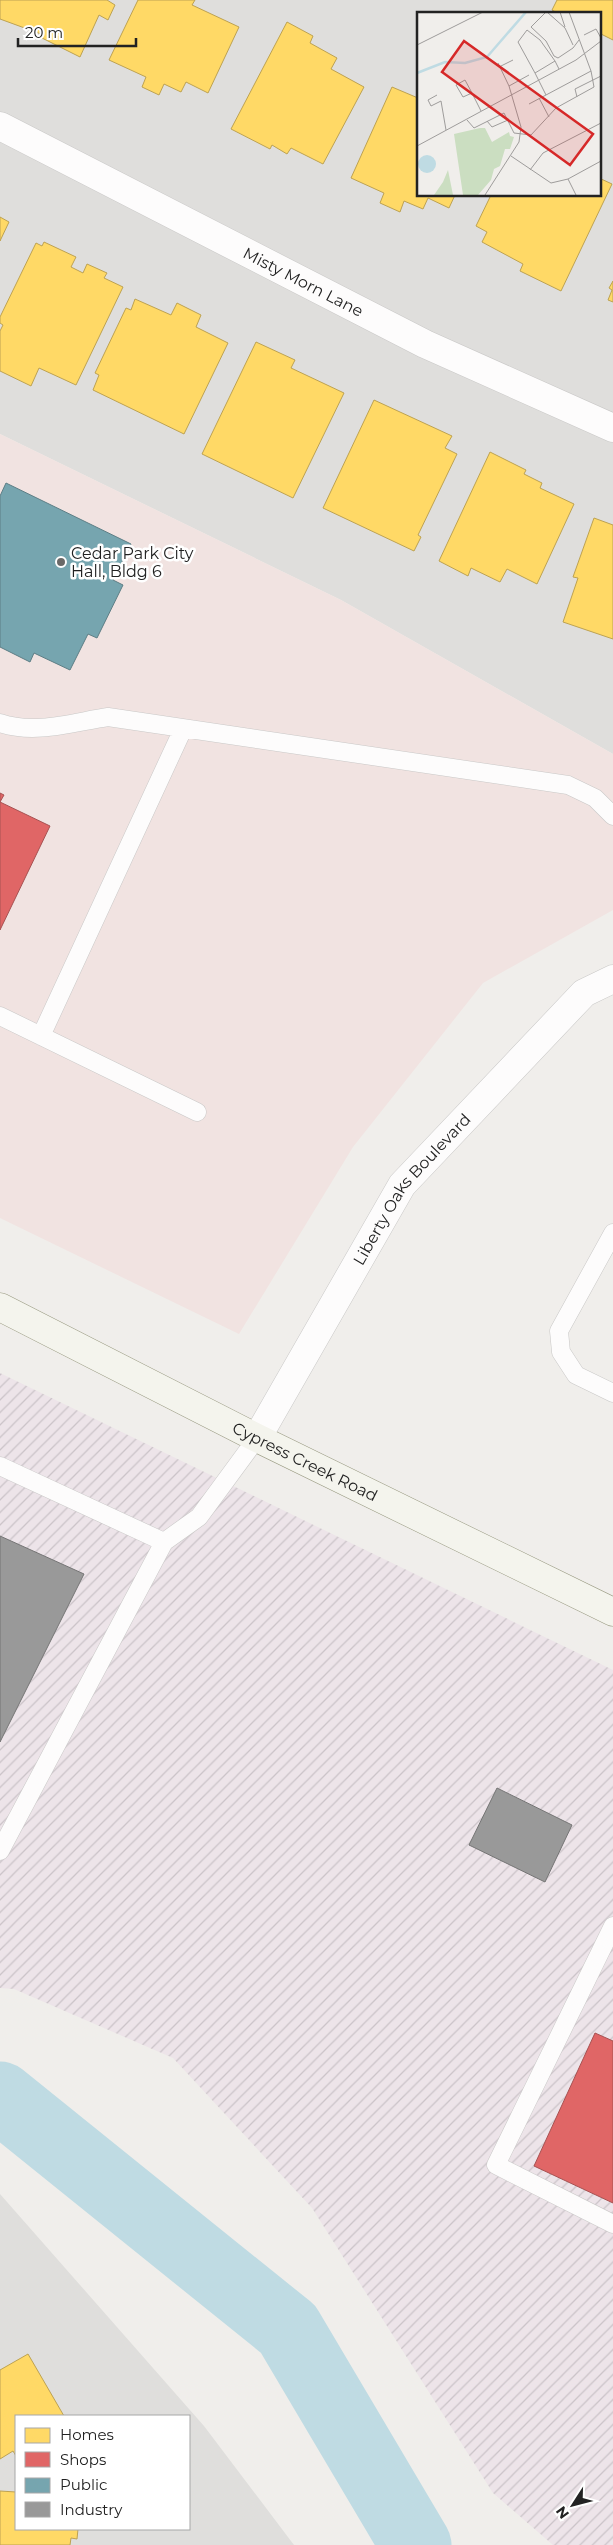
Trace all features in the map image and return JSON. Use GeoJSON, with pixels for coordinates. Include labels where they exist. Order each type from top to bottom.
{"type":"FeatureCollection","features":[{"type":"Feature","properties":{"kind":"main road","name":"Cypress Creek Road"},"geometry":{"type":"LineString","coordinates":[[0,1307],[257,1438],[613,1612]]}},
{"type":"Feature","properties":{"kind":"street","name":"Misty Morn Lane"},"geometry":{"type":"LineString","coordinates":[[0,126],[425,344],[613,428]]}},
{"type":"Feature","properties":{"kind":"street","name":"Liberty Oaks Boulevard"},"geometry":{"type":"LineString","coordinates":[[257,1438],[402,1186],[584,993],[613,979]]}},
{"type":"Feature","properties":{"kind":"lane"},"geometry":{"type":"LineString","coordinates":[[0,723],[8,726],[42,728],[108,716],[183,729],[568,785],[595,798],[613,816]]}},
{"type":"Feature","properties":{"kind":"lane"},"geometry":{"type":"LineString","coordinates":[[41,1036],[183,729]]}},
{"type":"Feature","properties":{"kind":"lane"},"geometry":{"type":"LineString","coordinates":[[0,1016],[197,1112]]}},
{"type":"Feature","properties":{"kind":"lane"},"geometry":{"type":"LineString","coordinates":[[612,1239],[559,1331],[561,1352],[576,1375],[612,1391]]}},
{"type":"Feature","properties":{"kind":"lane"},"geometry":{"type":"LineString","coordinates":[[0,1850],[164,1542],[199,1516],[257,1438]]}},
{"type":"Feature","properties":{"kind":"lane"},"geometry":{"type":"LineString","coordinates":[[0,1466],[164,1542]]}},
{"type":"Feature","properties":{"kind":"lane"},"geometry":{"type":"LineString","coordinates":[[613,1926],[606,1958],[496,2164],[613,2224]]}},
{"type":"Feature","properties":{"kind":"shaded area"},"geometry":{"type":"Polygon","coordinates":[[[0,0],[613,0],[613,754],[341,600],[0,434],[0,0]]]}},
{"type":"Feature","properties":{"kind":"shaded area"},"geometry":{"type":"Polygon","coordinates":[[[0,434],[341,600],[613,754],[613,910],[483,983],[353,1147],[239,1334],[0,1218],[0,434]]]}},
{"type":"Feature","properties":{"kind":"shaded area"},"geometry":{"type":"Polygon","coordinates":[[[0,1373],[613,1670],[613,2545],[553,2545],[493,2493],[312,2208],[173,2058],[14,1989],[0,1988],[0,1373]]]}},
{"type":"Feature","properties":{"kind":"shaded area"},"geometry":{"type":"Polygon","coordinates":[[[0,2194],[204,2426],[294,2545],[0,2545],[0,2194]]]}},
{"type":"Feature","properties":{"kind":"building: Homes"},"geometry":{"type":"Polygon","coordinates":[[[0,0],[107,0],[115,5],[108,20],[99,15],[80,57],[40,37],[41,34],[0,19],[0,0]]]}},
{"type":"Feature","properties":{"kind":"building: Homes"},"geometry":{"type":"Polygon","coordinates":[[[138,0],[195,0],[192,5],[239,27],[208,93],[186,82],[181,92],[164,84],[159,95],[142,87],[146,77],[109,60],[138,0]]]}},
{"type":"Feature","properties":{"kind":"building: Homes"},"geometry":{"type":"Polygon","coordinates":[[[557,0],[613,0],[613,40],[600,34],[600,12],[556,12],[552,10],[557,0]]]}},
{"type":"Feature","properties":{"kind":"building: Homes"},"geometry":{"type":"Polygon","coordinates":[[[287,22],[313,36],[310,43],[337,58],[331,69],[364,87],[323,164],[291,148],[287,154],[272,145],[270,149],[231,129],[287,22]]]}},
{"type":"Feature","properties":{"kind":"building: Homes"},"geometry":{"type":"Polygon","coordinates":[[[392,87],[417,98],[417,196],[455,196],[449,208],[428,198],[423,209],[404,201],[400,212],[380,203],[384,193],[351,178],[392,87]]]}},
{"type":"Feature","properties":{"kind":"building: Homes"},"geometry":{"type":"Polygon","coordinates":[[[600,178],[612,184],[561,291],[520,271],[523,264],[482,242],[487,232],[476,226],[491,196],[600,196],[600,178]]]}},
{"type":"Feature","properties":{"kind":"building: Homes"},"geometry":{"type":"Polygon","coordinates":[[[0,217],[9,222],[0,241],[0,217]]]}},
{"type":"Feature","properties":{"kind":"building: Homes"},"geometry":{"type":"Polygon","coordinates":[[[44,242],[76,257],[71,267],[83,273],[87,264],[107,273],[104,278],[123,287],[76,385],[39,368],[31,386],[0,371],[0,331],[3,325],[0,323],[0,317],[36,243],[42,246],[44,242]]]}},
{"type":"Feature","properties":{"kind":"building: Homes"},"geometry":{"type":"Polygon","coordinates":[[[613,281],[613,302],[608,300],[612,290],[609,288],[613,281]]]}},
{"type":"Feature","properties":{"kind":"building: Homes"},"geometry":{"type":"Polygon","coordinates":[[[135,299],[171,315],[177,303],[201,315],[196,327],[228,343],[184,434],[93,390],[99,375],[95,373],[126,308],[131,310],[135,299]]]}},
{"type":"Feature","properties":{"kind":"building: Homes"},"geometry":{"type":"Polygon","coordinates":[[[256,342],[295,360],[291,368],[344,393],[293,498],[202,454],[256,342]]]}},
{"type":"Feature","properties":{"kind":"building: Homes"},"geometry":{"type":"Polygon","coordinates":[[[374,400],[452,436],[445,448],[457,454],[418,535],[421,537],[414,551],[323,508],[374,400]]]}},
{"type":"Feature","properties":{"kind":"building: Homes"},"geometry":{"type":"Polygon","coordinates":[[[490,452],[526,470],[524,474],[542,483],[540,488],[574,504],[537,584],[507,569],[500,582],[471,568],[468,576],[439,561],[490,452]]]}},
{"type":"Feature","properties":{"kind":"building: Homes"},"geometry":{"type":"Polygon","coordinates":[[[594,518],[613,525],[613,639],[563,622],[578,578],[573,577],[594,518]]]}},
{"type":"Feature","properties":{"kind":"building: Homes"},"geometry":{"type":"Polygon","coordinates":[[[28,2354],[63,2415],[15,2415],[15,2454],[13,2451],[0,2459],[0,2370],[28,2354]]]}},
{"type":"Feature","properties":{"kind":"building: Homes"},"geometry":{"type":"Polygon","coordinates":[[[0,2491],[15,2492],[15,2530],[78,2530],[77,2539],[71,2538],[70,2545],[0,2545],[0,2491]]]}},
{"type":"Feature","properties":{"kind":"building: Shops"},"geometry":{"type":"Polygon","coordinates":[[[0,793],[4,795],[0,802],[0,793]]]}},
{"type":"Feature","properties":{"kind":"building: Shops"},"geometry":{"type":"Polygon","coordinates":[[[0,802],[50,826],[0,930],[0,802]]]}},
{"type":"Feature","properties":{"kind":"building: Shops"},"geometry":{"type":"Polygon","coordinates":[[[595,2033],[613,2041],[613,2203],[534,2166],[595,2033]]]}},
{"type":"Feature","properties":{"kind":"building: Public","name":"Cedar Park City Hall, Bldg 6"},"geometry":{"type":"Polygon","coordinates":[[[6,483],[131,544],[113,580],[123,585],[97,638],[88,634],[70,670],[34,653],[30,662],[0,647],[0,496],[6,483]]]}},
{"type":"Feature","properties":{"kind":"building: Industry"},"geometry":{"type":"Polygon","coordinates":[[[0,1536],[84,1574],[0,1742],[0,1536]]]}},
{"type":"Feature","properties":{"kind":"building: Industry"},"geometry":{"type":"Polygon","coordinates":[[[497,1788],[572,1825],[545,1882],[469,1845],[497,1788]]]}},
{"type":"Feature","properties":{"kind":"waterway"},"geometry":{"type":"LineString","coordinates":[[0,2097],[288,2329],[416,2545]]}},
{"type":"Feature","properties":{"kind":"place","name":"Cedar Park City Hall, Bldg 6"},"geometry":{"type":"Point","coordinates":[61,562]}}]}
